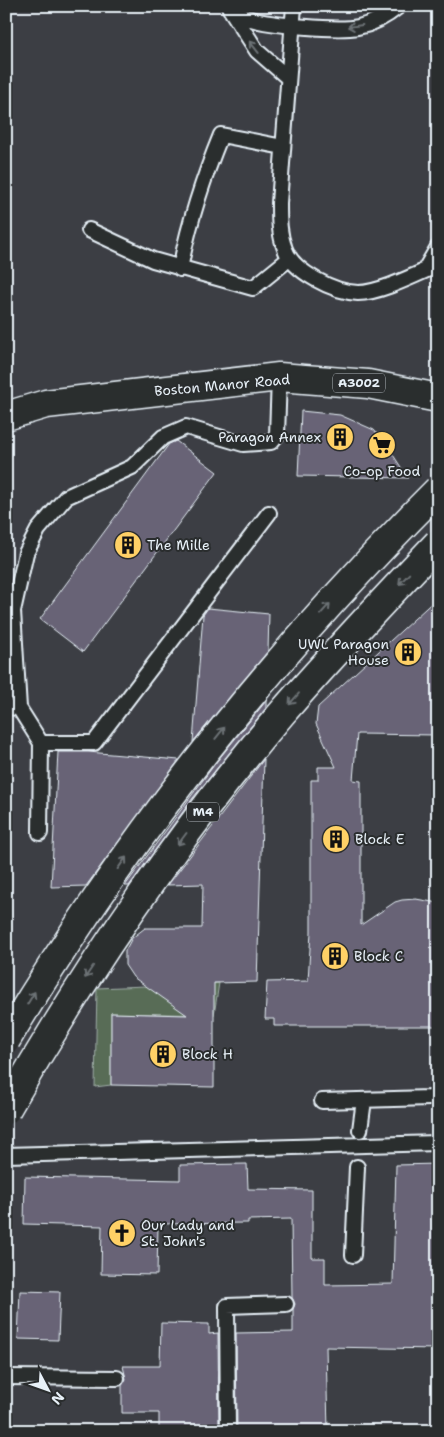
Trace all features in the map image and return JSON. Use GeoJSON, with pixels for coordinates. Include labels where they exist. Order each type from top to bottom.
{"type":"FeatureCollection","features":[{"type":"Feature","properties":{"kind":"main road","name":"Boston Manor Road"},"geometry":{"type":"LineString","coordinates":[[6,416],[46,404],[279,377],[368,384],[438,398]]}},
{"type":"Feature","properties":{"kind":"main road","name":"A3002"},"geometry":{"type":"LineString","coordinates":[[6,400],[26,404],[46,404]]}},
{"type":"Feature","properties":{"kind":"main road","name":"M4"},"geometry":{"type":"LineString","coordinates":[[6,1040],[78,924],[201,756],[290,647],[438,490]]}},
{"type":"Feature","properties":{"kind":"main road","name":"M4"},"geometry":{"type":"LineString","coordinates":[[6,1110],[66,1006],[153,877],[192,826],[316,674],[438,544]]}},
{"type":"Feature","properties":{"kind":"lane"},"geometry":{"type":"LineString","coordinates":[[294,6],[291,24],[278,203],[280,230],[285,251],[295,265],[316,280],[332,288],[358,293],[383,287],[438,265]]}},
{"type":"Feature","properties":{"kind":"lane"},"geometry":{"type":"LineString","coordinates":[[230,8],[250,19],[274,25],[291,24],[333,28],[358,27],[387,16],[399,6]]}},
{"type":"Feature","properties":{"kind":"lane"},"geometry":{"type":"LineString","coordinates":[[230,8],[257,51],[287,77]]}},
{"type":"Feature","properties":{"kind":"lane"},"geometry":{"type":"LineString","coordinates":[[180,269],[187,231],[206,170],[220,135],[283,147]]}},
{"type":"Feature","properties":{"kind":"lane"},"geometry":{"type":"LineString","coordinates":[[89,230],[153,260],[252,288],[290,258]]}},
{"type":"Feature","properties":{"kind":"lane"},"geometry":{"type":"LineString","coordinates":[[424,271],[438,246]]}},
{"type":"Feature","properties":{"kind":"lane"},"geometry":{"type":"LineString","coordinates":[[40,833],[41,742],[12,707],[13,611],[26,553],[38,530],[66,497],[132,468],[162,437],[186,427],[243,444],[270,442],[277,435],[279,377]]}},
{"type":"Feature","properties":{"kind":"lane"},"geometry":{"type":"LineString","coordinates":[[41,742],[94,743],[269,513]]}},
{"type":"Feature","properties":{"kind":"lane"},"geometry":{"type":"LineString","coordinates":[[322,1101],[430,1098],[438,1096]]}},
{"type":"Feature","properties":{"kind":"lane"},"geometry":{"type":"LineString","coordinates":[[360,1130],[364,1100]]}},
{"type":"Feature","properties":{"kind":"lane"},"geometry":{"type":"LineString","coordinates":[[6,1155],[438,1143]]}},
{"type":"Feature","properties":{"kind":"lane"},"geometry":{"type":"LineString","coordinates":[[353,1255],[357,1167]]}},
{"type":"Feature","properties":{"kind":"lane"},"geometry":{"type":"LineString","coordinates":[[228,1431],[227,1306],[286,1304]]}},
{"type":"Feature","properties":{"kind":"lane"},"geometry":{"type":"LineString","coordinates":[[6,1377],[117,1378]]}},
{"type":"Feature","properties":{"kind":"green space"},"geometry":{"type":"Polygon","coordinates":[[[219,983],[214,1015],[111,1013],[111,1085],[95,1087],[97,988],[219,983]]]}},
{"type":"Feature","properties":{"kind":"building","name":"Paragon Annex"},"geometry":{"type":"Polygon","coordinates":[[[301,411],[340,415],[374,430],[386,444],[408,478],[298,476],[301,411]]]}},
{"type":"Feature","properties":{"kind":"building","name":"The Mille"},"geometry":{"type":"Polygon","coordinates":[[[176,441],[217,472],[83,652],[40,619],[169,444],[176,441]]]}},
{"type":"Feature","properties":{"kind":"building"},"geometry":{"type":"Polygon","coordinates":[[[438,597],[438,735],[357,734],[353,780],[361,781],[361,925],[395,902],[402,900],[416,899],[438,903],[438,1026],[274,1026],[274,1019],[265,1019],[267,982],[308,981],[311,932],[311,780],[318,780],[318,767],[336,767],[316,724],[318,707],[438,597]]]}},
{"type":"Feature","properties":{"kind":"building"},"geometry":{"type":"Polygon","coordinates":[[[208,608],[269,614],[268,651],[193,742],[203,615],[208,608]]]}},
{"type":"Feature","properties":{"kind":"building"},"geometry":{"type":"Polygon","coordinates":[[[266,701],[266,708],[193,798],[129,886],[125,886],[217,761],[266,701]]]}},
{"type":"Feature","properties":{"kind":"building"},"geometry":{"type":"Polygon","coordinates":[[[58,752],[88,752],[179,760],[86,886],[51,887],[58,752]]]}},
{"type":"Feature","properties":{"kind":"building"},"geometry":{"type":"Polygon","coordinates":[[[264,759],[257,982],[214,983],[214,1087],[111,1085],[111,1013],[187,1015],[133,977],[125,965],[125,951],[132,938],[145,928],[202,928],[203,884],[168,885],[264,759]]]}},
{"type":"Feature","properties":{"kind":"building"},"geometry":{"type":"Polygon","coordinates":[[[247,1164],[248,1189],[312,1190],[312,1258],[325,1258],[325,1285],[393,1284],[396,1165],[438,1164],[438,1349],[326,1347],[328,1431],[237,1431],[236,1333],[293,1332],[293,1309],[295,1304],[292,1298],[291,1219],[248,1220],[248,1223],[158,1224],[157,1275],[101,1274],[102,1226],[24,1224],[25,1177],[180,1180],[180,1165],[247,1164]]]}},
{"type":"Feature","properties":{"kind":"building"},"geometry":{"type":"Polygon","coordinates":[[[20,1291],[60,1292],[58,1340],[18,1339],[20,1291]]]}},
{"type":"Feature","properties":{"kind":"building"},"geometry":{"type":"Polygon","coordinates":[[[161,1323],[209,1324],[209,1334],[218,1333],[219,1431],[159,1431],[159,1413],[122,1413],[122,1385],[126,1379],[123,1366],[160,1366],[161,1323]]]}},
{"type":"Feature","properties":{"kind":"place","name":"Paragon Annex"},"geometry":{"type":"Point","coordinates":[340,437]}},
{"type":"Feature","properties":{"kind":"place","name":"Co-op Food"},"geometry":{"type":"Point","coordinates":[382,445]}},
{"type":"Feature","properties":{"kind":"place","name":"The Mille"},"geometry":{"type":"Point","coordinates":[128,545]}},
{"type":"Feature","properties":{"kind":"place","name":"UWL Paragon House"},"geometry":{"type":"Point","coordinates":[408,652]}},
{"type":"Feature","properties":{"kind":"place","name":"Block E"},"geometry":{"type":"Point","coordinates":[336,839]}},
{"type":"Feature","properties":{"kind":"place","name":"Block C"},"geometry":{"type":"Point","coordinates":[335,956]}},
{"type":"Feature","properties":{"kind":"place","name":"Block H"},"geometry":{"type":"Point","coordinates":[163,1054]}},
{"type":"Feature","properties":{"kind":"place","name":"Our Lady and St. John's"},"geometry":{"type":"Point","coordinates":[122,1233]}}]}
